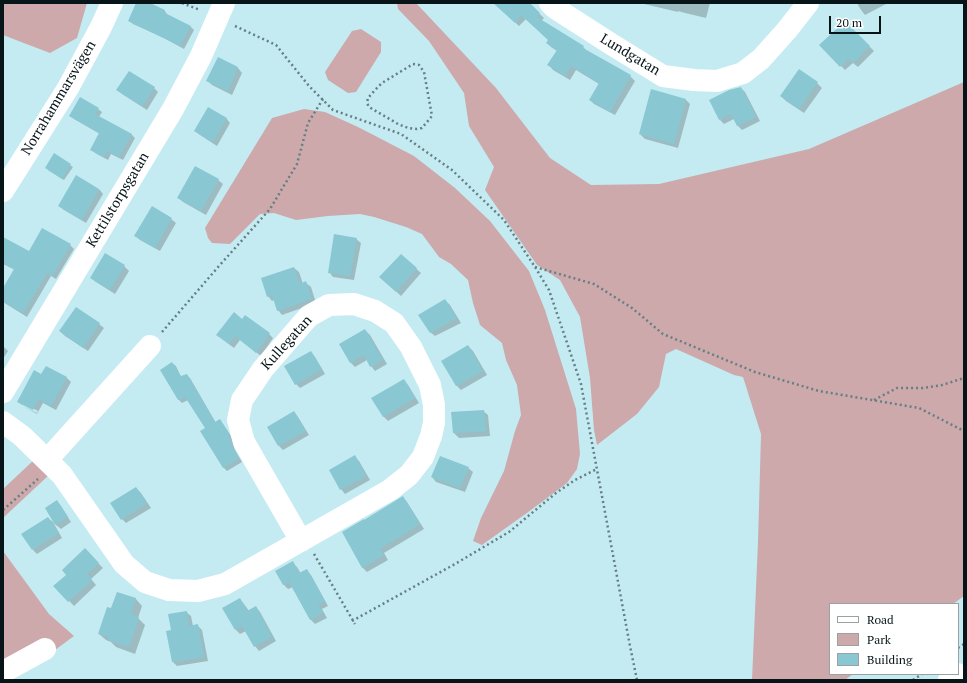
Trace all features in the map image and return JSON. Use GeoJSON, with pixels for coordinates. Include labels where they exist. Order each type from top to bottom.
{"type":"FeatureCollection","features":[{"type":"Feature","properties":{"kind":"street","name":"Norrahammarsvägen"},"geometry":{"type":"LineString","coordinates":[[3,191],[68,88],[101,27],[112,3]]}},
{"type":"Feature","properties":{"kind":"street","name":"Lundgatan"},"geometry":{"type":"LineString","coordinates":[[555,5],[611,44],[663,76],[717,81],[743,74],[762,59],[808,3]]}},
{"type":"Feature","properties":{"kind":"street","name":"Kettilstorpsgatan"},"geometry":{"type":"LineString","coordinates":[[3,392],[173,109],[201,56],[221,11]]}},
{"type":"Feature","properties":{"kind":"street","name":"Kullegatan"},"geometry":{"type":"LineString","coordinates":[[3,422],[22,436],[62,475],[124,564],[145,582],[169,590],[198,591],[225,584],[390,490],[409,475],[423,457],[434,423],[434,405],[430,385],[411,347],[394,323],[375,311],[354,304],[329,305],[308,316],[263,369],[242,400],[238,420],[244,442],[302,540]]}},
{"type":"Feature","properties":{"kind":"street"},"geometry":{"type":"LineString","coordinates":[[47,460],[150,346]]}},
{"type":"Feature","properties":{"kind":"street"},"geometry":{"type":"LineString","coordinates":[[3,672],[45,649]]}},
{"type":"Feature","properties":{"kind":"path"},"geometry":{"type":"LineString","coordinates":[[182,3],[221,11],[276,45],[309,86],[333,110],[401,134],[452,170],[504,220],[549,290],[581,384],[637,680]]}},
{"type":"Feature","properties":{"kind":"path"},"geometry":{"type":"LineString","coordinates":[[413,64],[419,65],[424,72],[432,116],[422,128],[408,128],[374,110],[369,107],[367,103],[368,98],[375,90],[389,78],[413,64]]}},
{"type":"Feature","properties":{"kind":"path"},"geometry":{"type":"LineString","coordinates":[[150,346],[270,209],[297,164],[308,123],[323,99]]}},
{"type":"Feature","properties":{"kind":"path"},"geometry":{"type":"LineString","coordinates":[[535,267],[594,284],[632,308],[663,334],[755,372],[819,391],[919,408],[964,431]]}},
{"type":"Feature","properties":{"kind":"path"},"geometry":{"type":"LineString","coordinates":[[874,400],[897,388],[923,388],[942,385],[964,378]]}},
{"type":"Feature","properties":{"kind":"path"},"geometry":{"type":"LineString","coordinates":[[3,510],[45,473],[39,466],[47,460]]}},
{"type":"Feature","properties":{"kind":"path"},"geometry":{"type":"LineString","coordinates":[[352,621],[456,564],[509,532],[562,488],[597,469]]}},
{"type":"Feature","properties":{"kind":"path"},"geometry":{"type":"LineString","coordinates":[[302,540],[355,624]]}},
{"type":"Feature","properties":{"kind":"green space"},"geometry":{"type":"Polygon","coordinates":[[[3,3],[87,3],[77,38],[50,53],[3,35],[3,3]]]}},
{"type":"Feature","properties":{"kind":"green space"},"geometry":{"type":"Polygon","coordinates":[[[397,3],[416,3],[496,88],[550,158],[591,185],[659,184],[809,149],[964,82],[964,596],[954,603],[829,603],[829,675],[852,675],[845,680],[752,680],[761,434],[743,377],[734,375],[676,349],[666,354],[659,387],[637,414],[597,445],[594,430],[590,378],[580,317],[560,280],[537,265],[485,190],[494,167],[469,126],[464,93],[429,41],[398,9],[397,3]]]}},
{"type":"Feature","properties":{"kind":"green space"},"geometry":{"type":"Polygon","coordinates":[[[361,29],[381,42],[381,52],[356,92],[348,93],[328,80],[325,72],[352,31],[361,29]]]}},
{"type":"Feature","properties":{"kind":"green space"},"geometry":{"type":"Polygon","coordinates":[[[304,109],[325,112],[414,156],[455,188],[490,221],[529,271],[545,310],[576,409],[580,454],[577,469],[567,483],[482,545],[473,541],[481,518],[504,471],[521,415],[517,385],[506,360],[502,343],[480,325],[468,280],[451,264],[439,257],[422,234],[406,227],[360,214],[296,220],[274,213],[260,214],[230,244],[212,243],[208,238],[205,228],[272,118],[304,109]]]}},
{"type":"Feature","properties":{"kind":"green space"},"geometry":{"type":"Polygon","coordinates":[[[35,459],[49,475],[3,518],[3,489],[35,459]]]}},
{"type":"Feature","properties":{"kind":"green space"},"geometry":{"type":"Polygon","coordinates":[[[3,551],[49,614],[74,636],[55,650],[3,664],[3,551]]]}},
{"type":"Feature","properties":{"kind":"building"},"geometry":{"type":"Polygon","coordinates":[[[136,3],[150,3],[165,10],[163,12],[191,26],[180,46],[128,21],[136,3]]]}},
{"type":"Feature","properties":{"kind":"building"},"geometry":{"type":"Polygon","coordinates":[[[493,3],[532,3],[531,4],[540,13],[537,17],[584,46],[583,48],[631,75],[610,112],[589,100],[599,83],[571,66],[565,76],[547,65],[557,50],[546,43],[548,40],[521,15],[515,23],[493,3]]]}},
{"type":"Feature","properties":{"kind":"building"},"geometry":{"type":"Polygon","coordinates":[[[845,21],[870,46],[853,63],[848,59],[840,67],[819,45],[845,21]]]}},
{"type":"Feature","properties":{"kind":"building"},"geometry":{"type":"Polygon","coordinates":[[[218,57],[238,67],[228,91],[206,81],[218,57]]]}},
{"type":"Feature","properties":{"kind":"building"},"geometry":{"type":"Polygon","coordinates":[[[799,69],[818,82],[799,109],[780,96],[799,69]]]}},
{"type":"Feature","properties":{"kind":"building"},"geometry":{"type":"Polygon","coordinates":[[[129,71],[155,87],[142,106],[116,90],[129,71]]]}},
{"type":"Feature","properties":{"kind":"building"},"geometry":{"type":"Polygon","coordinates":[[[741,87],[756,117],[737,126],[731,114],[719,120],[709,100],[729,90],[741,87]]]}},
{"type":"Feature","properties":{"kind":"building"},"geometry":{"type":"Polygon","coordinates":[[[651,89],[686,99],[674,144],[639,134],[651,89]]]}},
{"type":"Feature","properties":{"kind":"building"},"geometry":{"type":"Polygon","coordinates":[[[80,97],[99,108],[95,114],[132,134],[119,157],[108,151],[104,157],[90,150],[99,133],[69,116],[80,97]]]}},
{"type":"Feature","properties":{"kind":"building"},"geometry":{"type":"Polygon","coordinates":[[[208,107],[227,118],[213,142],[194,131],[208,107]]]}},
{"type":"Feature","properties":{"kind":"building"},"geometry":{"type":"Polygon","coordinates":[[[54,153],[71,164],[62,179],[45,168],[54,153]]]}},
{"type":"Feature","properties":{"kind":"building"},"geometry":{"type":"Polygon","coordinates":[[[195,166],[219,179],[201,211],[177,198],[195,166]]]}},
{"type":"Feature","properties":{"kind":"building"},"geometry":{"type":"Polygon","coordinates":[[[76,175],[99,189],[82,220],[58,206],[76,175]]]}},
{"type":"Feature","properties":{"kind":"building"},"geometry":{"type":"Polygon","coordinates":[[[152,206],[172,218],[155,248],[134,236],[152,206]]]}},
{"type":"Feature","properties":{"kind":"building"},"geometry":{"type":"Polygon","coordinates":[[[42,228],[71,244],[52,276],[47,273],[23,313],[3,301],[3,288],[14,269],[3,263],[3,237],[29,251],[42,228]]]}},
{"type":"Feature","properties":{"kind":"building"},"geometry":{"type":"Polygon","coordinates":[[[334,234],[357,238],[350,276],[328,273],[334,234]]]}},
{"type":"Feature","properties":{"kind":"building"},"geometry":{"type":"Polygon","coordinates":[[[105,253],[125,265],[110,290],[90,278],[105,253]]]}},
{"type":"Feature","properties":{"kind":"building"},"geometry":{"type":"Polygon","coordinates":[[[401,254],[417,268],[396,292],[379,277],[401,254]]]}},
{"type":"Feature","properties":{"kind":"building"},"geometry":{"type":"Polygon","coordinates":[[[294,267],[300,284],[306,281],[312,299],[277,311],[272,295],[267,297],[261,278],[294,267]]]}},
{"type":"Feature","properties":{"kind":"building"},"geometry":{"type":"Polygon","coordinates":[[[445,299],[457,318],[430,333],[418,315],[445,299]]]}},
{"type":"Feature","properties":{"kind":"building"},"geometry":{"type":"Polygon","coordinates":[[[76,307],[100,323],[83,348],[59,331],[76,307]]]}},
{"type":"Feature","properties":{"kind":"building"},"geometry":{"type":"Polygon","coordinates":[[[234,312],[242,319],[245,315],[270,333],[256,353],[235,336],[229,344],[216,335],[234,312]]]}},
{"type":"Feature","properties":{"kind":"building"},"geometry":{"type":"Polygon","coordinates":[[[365,329],[383,360],[370,367],[364,355],[350,363],[339,344],[365,329]]]}},
{"type":"Feature","properties":{"kind":"building"},"geometry":{"type":"Polygon","coordinates":[[[468,345],[483,371],[456,386],[441,361],[468,345]]]}},
{"type":"Feature","properties":{"kind":"building"},"geometry":{"type":"Polygon","coordinates":[[[311,351],[322,369],[295,385],[284,366],[311,351]]]}},
{"type":"Feature","properties":{"kind":"building"},"geometry":{"type":"Polygon","coordinates":[[[172,362],[181,376],[187,374],[215,422],[220,419],[228,432],[232,445],[239,459],[223,468],[200,431],[205,428],[185,397],[178,400],[160,370],[172,362]]]}},
{"type":"Feature","properties":{"kind":"building"},"geometry":{"type":"Polygon","coordinates":[[[46,366],[67,377],[51,406],[38,399],[33,410],[17,402],[34,370],[41,374],[46,366]]]}},
{"type":"Feature","properties":{"kind":"building"},"geometry":{"type":"Polygon","coordinates":[[[404,379],[415,398],[383,417],[371,398],[404,379]]]}},
{"type":"Feature","properties":{"kind":"building"},"geometry":{"type":"Polygon","coordinates":[[[484,410],[486,431],[453,433],[451,412],[484,410]]]}},
{"type":"Feature","properties":{"kind":"building"},"geometry":{"type":"Polygon","coordinates":[[[294,411],[306,431],[278,446],[267,427],[294,411]]]}},
{"type":"Feature","properties":{"kind":"building"},"geometry":{"type":"Polygon","coordinates":[[[355,455],[366,476],[340,490],[329,470],[355,455]]]}},
{"type":"Feature","properties":{"kind":"building"},"geometry":{"type":"Polygon","coordinates":[[[440,456],[469,467],[460,488],[431,477],[440,456]]]}},
{"type":"Feature","properties":{"kind":"building"},"geometry":{"type":"Polygon","coordinates":[[[136,487],[147,503],[121,520],[110,503],[136,487]]]}},
{"type":"Feature","properties":{"kind":"building"},"geometry":{"type":"Polygon","coordinates":[[[403,496],[420,524],[380,549],[384,555],[362,568],[342,532],[403,496]]]}},
{"type":"Feature","properties":{"kind":"building"},"geometry":{"type":"Polygon","coordinates":[[[57,500],[68,517],[55,525],[45,508],[57,500]]]}},
{"type":"Feature","properties":{"kind":"building"},"geometry":{"type":"Polygon","coordinates":[[[48,517],[59,533],[32,550],[21,534],[48,517]]]}},
{"type":"Feature","properties":{"kind":"building"},"geometry":{"type":"Polygon","coordinates":[[[85,548],[99,563],[87,574],[92,580],[68,602],[53,586],[66,575],[62,570],[85,548]]]}},
{"type":"Feature","properties":{"kind":"building"},"geometry":{"type":"Polygon","coordinates":[[[293,561],[299,573],[307,569],[325,601],[318,605],[323,613],[310,620],[289,582],[283,585],[275,571],[293,561]]]}},
{"type":"Feature","properties":{"kind":"building"},"geometry":{"type":"Polygon","coordinates":[[[117,592],[136,598],[131,614],[139,617],[129,647],[108,640],[109,637],[98,634],[107,607],[111,608],[117,592]]]}},
{"type":"Feature","properties":{"kind":"building"},"geometry":{"type":"Polygon","coordinates":[[[240,598],[247,611],[256,606],[272,637],[254,647],[242,626],[235,630],[222,608],[240,598]]]}},
{"type":"Feature","properties":{"kind":"building"},"geometry":{"type":"Polygon","coordinates":[[[187,611],[189,626],[198,624],[204,657],[172,662],[166,631],[171,630],[168,614],[187,611]]]}}]}
